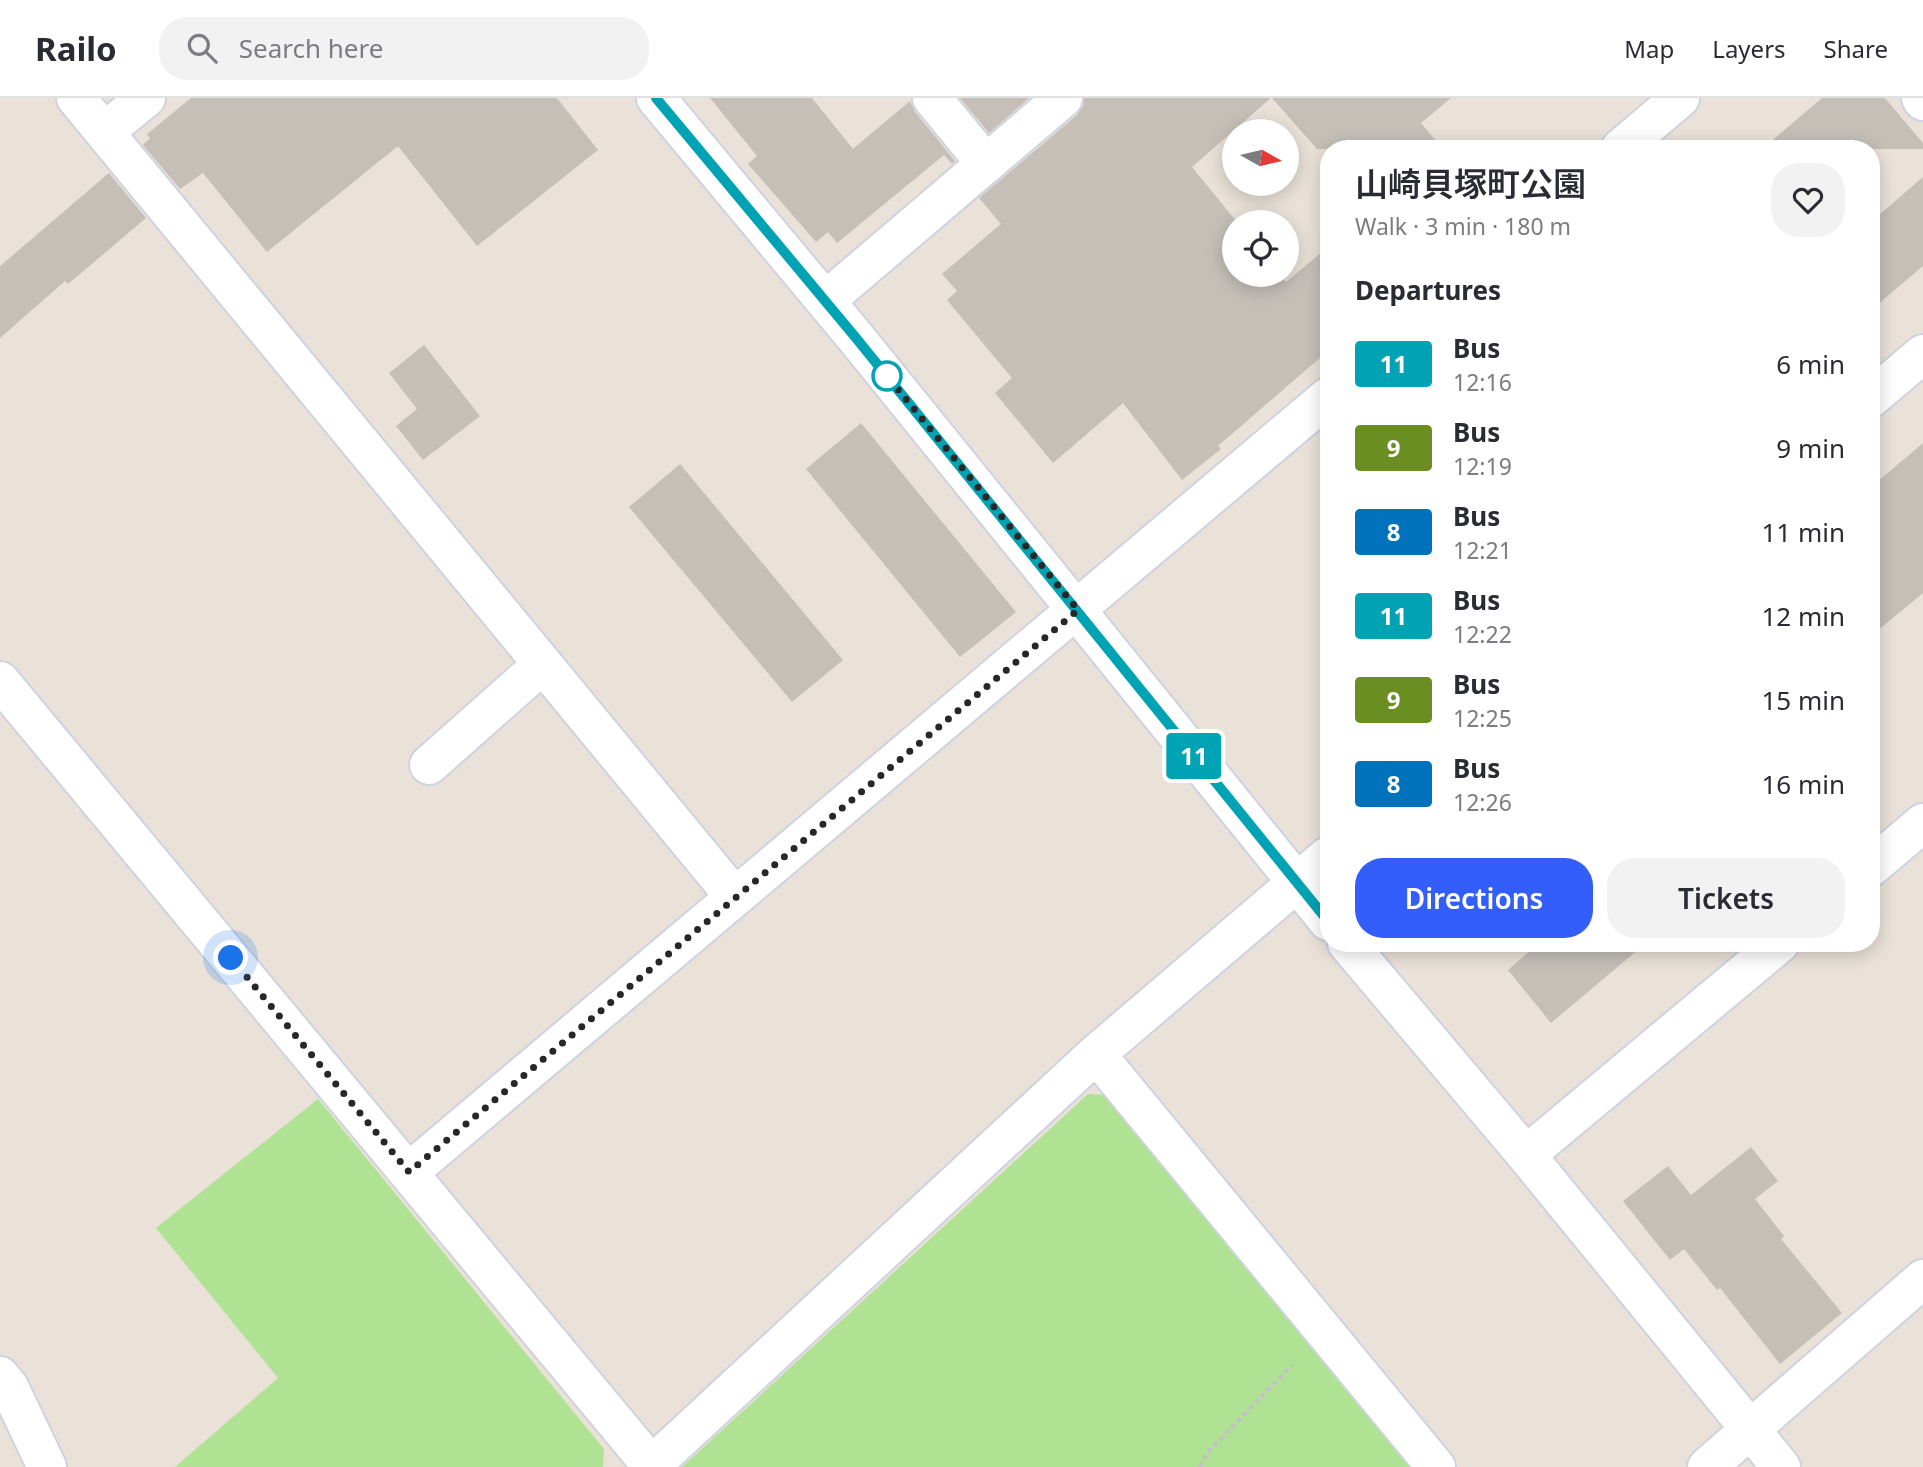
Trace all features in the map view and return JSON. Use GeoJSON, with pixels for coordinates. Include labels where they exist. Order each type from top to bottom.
{"type":"FeatureCollection","features":[{"type":"Feature","properties":{"kind":"street"},"geometry":{"type":"LineString","coordinates":[[76,98],[734,896]]}},
{"type":"Feature","properties":{"kind":"street"},"geometry":{"type":"LineString","coordinates":[[104,132],[146,98]]}},
{"type":"Feature","properties":{"kind":"street"},"geometry":{"type":"LineString","coordinates":[[656,98],[1078,610],[1320,912]]}},
{"type":"Feature","properties":{"kind":"street"},"geometry":{"type":"LineString","coordinates":[[932,98],[986,164]]}},
{"type":"Feature","properties":{"kind":"street"},"geometry":{"type":"LineString","coordinates":[[825,301],[1063,98]]}},
{"type":"Feature","properties":{"kind":"street"},"geometry":{"type":"LineString","coordinates":[[1631,140],[1680,98]]}},
{"type":"Feature","properties":{"kind":"street"},"geometry":{"type":"LineString","coordinates":[[1880,390],[1923,354]]}},
{"type":"Feature","properties":{"kind":"street"},"geometry":{"type":"LineString","coordinates":[[409,1172],[1320,404]]}},
{"type":"Feature","properties":{"kind":"street"},"geometry":{"type":"LineString","coordinates":[[429,765],[543,664]]}},
{"type":"Feature","properties":{"kind":"street"},"geometry":{"type":"LineString","coordinates":[[0,681],[651,1466],[1096,1054],[1320,863]]}},
{"type":"Feature","properties":{"kind":"street"},"geometry":{"type":"LineString","coordinates":[[1880,859],[1923,823]]}},
{"type":"Feature","properties":{"kind":"street"},"geometry":{"type":"LineString","coordinates":[[1355,952],[1526,1155],[1781,1467]]}},
{"type":"Feature","properties":{"kind":"street"},"geometry":{"type":"LineString","coordinates":[[1526,1155],[1769,952]]}},
{"type":"Feature","properties":{"kind":"street"},"geometry":{"type":"LineString","coordinates":[[1096,1054],[1436,1467]]}},
{"type":"Feature","properties":{"kind":"street"},"geometry":{"type":"LineString","coordinates":[[1707,1467],[1923,1279]]}},
{"type":"Feature","properties":{"kind":"street"},"geometry":{"type":"LineString","coordinates":[[0,1376],[9,1387],[47,1467]]}},
{"type":"Feature","properties":{"kind":"path"},"geometry":{"type":"LineString","coordinates":[[1200,1467],[1208,1453],[1324,1332]]}},
{"type":"Feature","properties":{"kind":"green space"},"geometry":{"type":"Polygon","coordinates":[[[1088,1094],[1112,1095],[1415,1467],[682,1467],[1088,1094]]]}},
{"type":"Feature","properties":{"kind":"green space"},"geometry":{"type":"Polygon","coordinates":[[[318,1099],[604,1449],[603,1467],[175,1467],[278,1378],[156,1228],[318,1099]]]}},
{"type":"Feature","properties":{"kind":"building"},"geometry":{"type":"Polygon","coordinates":[[[191,98],[557,98],[598,150],[477,246],[398,146],[267,252],[203,173],[180,189],[143,145],[150,138],[147,134],[191,98]]]}},
{"type":"Feature","properties":{"kind":"building"},"geometry":{"type":"Polygon","coordinates":[[[710,98],[812,98],[853,149],[910,101],[915,112],[955,161],[952,164],[944,155],[837,243],[828,232],[816,242],[748,164],[757,156],[710,98]]]}},
{"type":"Feature","properties":{"kind":"building"},"geometry":{"type":"Polygon","coordinates":[[[960,98],[1029,98],[989,133],[960,98]]]}},
{"type":"Feature","properties":{"kind":"building"},"geometry":{"type":"Polygon","coordinates":[[[1084,98],[1271,98],[1247,119],[1222,119],[1222,141],[1192,167],[1227,210],[1222,210],[1222,287],[1299,287],[1299,271],[1320,254],[1320,358],[1218,446],[1221,449],[1182,480],[1123,403],[1053,463],[995,393],[1012,378],[947,300],[957,291],[942,274],[1001,224],[979,198],[1077,115],[1083,106],[1084,98]]]}},
{"type":"Feature","properties":{"kind":"building"},"geometry":{"type":"Polygon","coordinates":[[[1272,98],[1451,98],[1421,123],[1435,140],[1320,140],[1320,149],[1299,129],[1299,119],[1291,119],[1272,98]]]}},
{"type":"Feature","properties":{"kind":"building"},"geometry":{"type":"Polygon","coordinates":[[[1822,98],[1885,98],[1923,143],[1923,149],[1880,149],[1880,140],[1773,140],[1822,98]]]}},
{"type":"Feature","properties":{"kind":"building"},"geometry":{"type":"Polygon","coordinates":[[[109,173],[146,218],[68,284],[65,281],[0,338],[0,266],[109,173]]]}},
{"type":"Feature","properties":{"kind":"building"},"geometry":{"type":"Polygon","coordinates":[[[1923,177],[1923,266],[1880,302],[1880,214],[1923,177]]]}},
{"type":"Feature","properties":{"kind":"building"},"geometry":{"type":"Polygon","coordinates":[[[424,345],[480,416],[423,460],[396,426],[417,409],[389,373],[424,345]]]}},
{"type":"Feature","properties":{"kind":"building"},"geometry":{"type":"Polygon","coordinates":[[[861,423],[1016,612],[960,657],[806,469],[861,423]]]}},
{"type":"Feature","properties":{"kind":"building"},"geometry":{"type":"Polygon","coordinates":[[[1923,443],[1923,593],[1880,629],[1880,479],[1923,443]]]}},
{"type":"Feature","properties":{"kind":"building"},"geometry":{"type":"Polygon","coordinates":[[[680,464],[843,660],[792,702],[629,507],[680,464]]]}},
{"type":"Feature","properties":{"kind":"building"},"geometry":{"type":"Polygon","coordinates":[[[1529,952],[1635,952],[1551,1023],[1508,970],[1529,952]]]}},
{"type":"Feature","properties":{"kind":"building"},"geometry":{"type":"Polygon","coordinates":[[[1751,1147],[1778,1181],[1755,1199],[1784,1236],[1781,1239],[1842,1313],[1780,1364],[1720,1288],[1717,1290],[1684,1249],[1670,1260],[1623,1201],[1668,1166],[1691,1195],[1751,1147]]]}},
{"type":"Feature","properties":{"kind":"bus line","name":"11"},"geometry":{"type":"LineString","coordinates":[[656,98],[856,338],[1320,911]]}},
{"type":"Feature","properties":{"kind":"route"},"geometry":{"type":"LineString","coordinates":[[231,958],[409,1172],[734,896],[1078,610],[887,376]]}}]}
